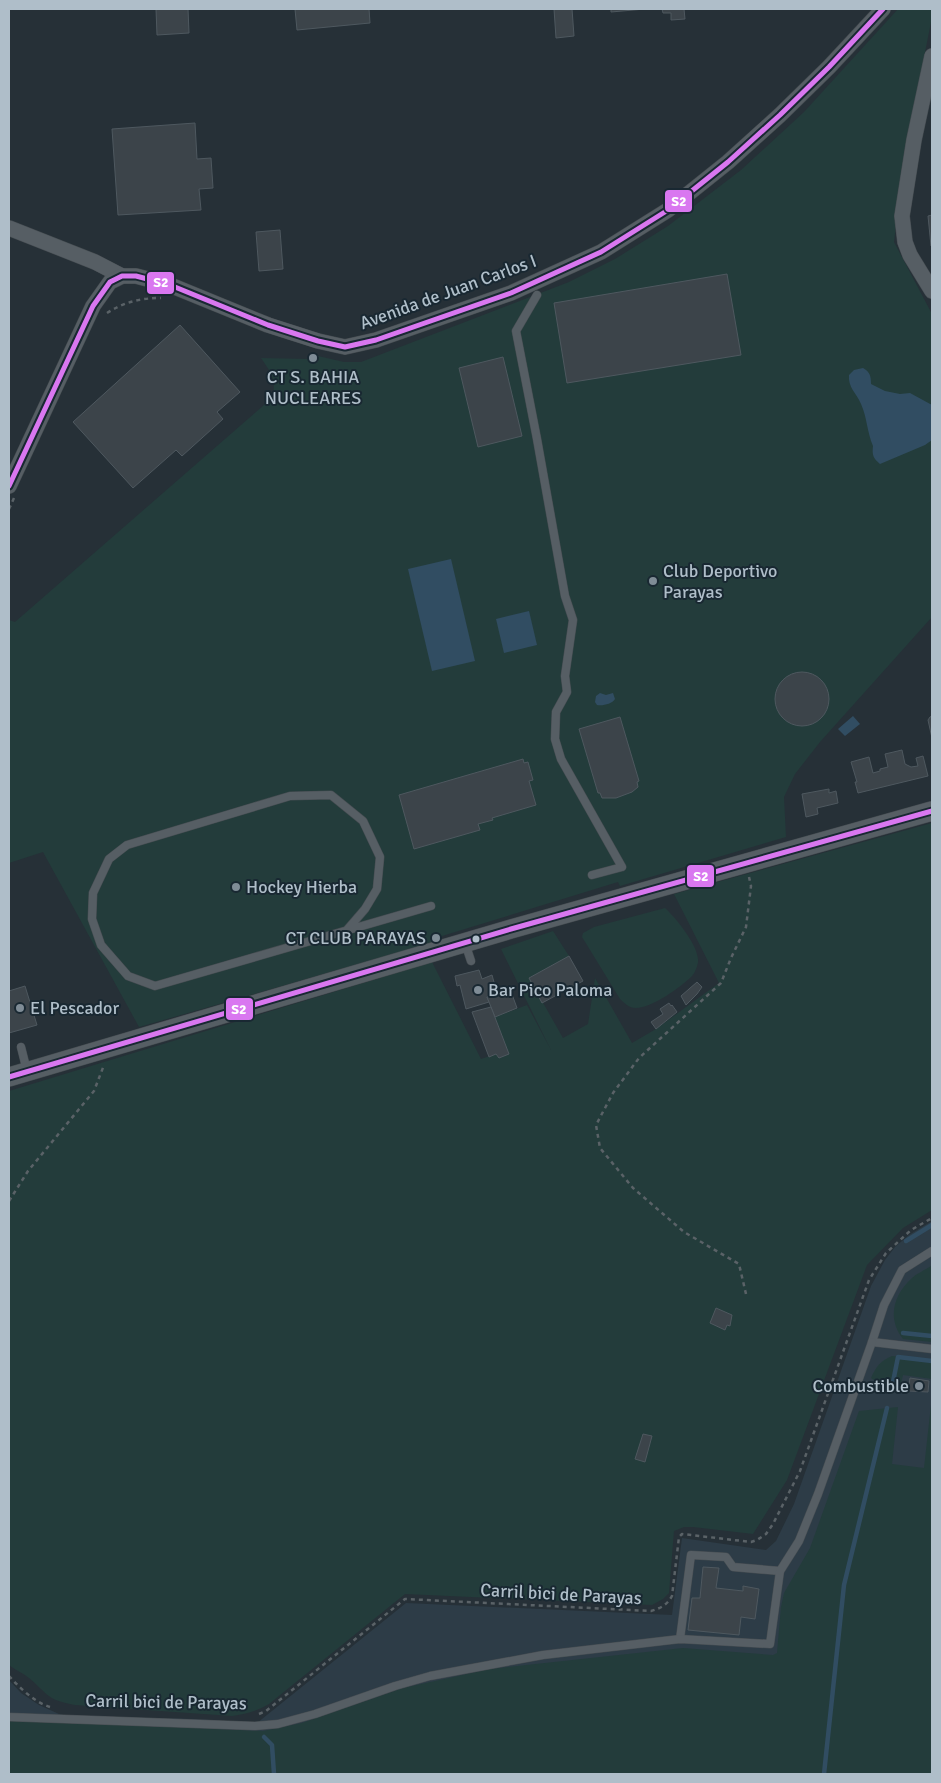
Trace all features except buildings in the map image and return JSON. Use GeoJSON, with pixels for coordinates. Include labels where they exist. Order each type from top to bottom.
{"type":"FeatureCollection","features":[{"type":"Feature","properties":{"kind":"street","name":"Avenida de Juan Carlos I"},"geometry":{"type":"LineString","coordinates":[[122,276],[136,276],[170,285],[268,325],[318,341],[345,347],[376,340],[511,293],[601,252],[668,210],[728,162],[780,115],[829,67],[883,9]]}},
{"type":"Feature","properties":{"kind":"street"},"geometry":{"type":"LineString","coordinates":[[932,56],[926,115],[908,171],[902,216],[905,242],[910,255],[932,291]]}},
{"type":"Feature","properties":{"kind":"street"},"geometry":{"type":"LineString","coordinates":[[9,228],[95,262],[122,276]]}},
{"type":"Feature","properties":{"kind":"street"},"geometry":{"type":"LineString","coordinates":[[13,489],[93,306],[110,282],[122,276]]}},
{"type":"Feature","properties":{"kind":"street"},"geometry":{"type":"LineString","coordinates":[[9,1077],[112,1047],[468,952],[746,863],[932,811]]}},
{"type":"Feature","properties":{"kind":"lane"},"geometry":{"type":"LineString","coordinates":[[538,295],[516,331],[538,439],[565,596],[573,620],[565,676],[567,692],[556,712],[555,739],[561,759],[622,867],[592,875]]}},
{"type":"Feature","properties":{"kind":"lane"},"geometry":{"type":"LineString","coordinates":[[346,931],[365,909],[377,888],[380,857],[362,821],[331,795],[290,796],[127,845],[109,859],[93,893],[92,919],[100,945],[128,976],[155,986],[346,931],[431,906]]}},
{"type":"Feature","properties":{"kind":"lane"},"geometry":{"type":"LineString","coordinates":[[21,1047],[27,1071]]}},
{"type":"Feature","properties":{"kind":"lane"},"geometry":{"type":"LineString","coordinates":[[9,1716],[255,1726],[278,1724],[315,1714],[430,1676],[543,1655],[680,1639],[770,1644],[780,1571],[800,1541],[884,1305],[902,1270],[932,1252]]}},
{"type":"Feature","properties":{"kind":"lane"},"geometry":{"type":"LineString","coordinates":[[872,1342],[932,1349]]}},
{"type":"Feature","properties":{"kind":"lane"},"geometry":{"type":"LineString","coordinates":[[680,1639],[691,1555],[726,1557],[733,1567],[780,1571]]}},
{"type":"Feature","properties":{"kind":"path"},"geometry":{"type":"LineString","coordinates":[[102,318],[117,306],[129,302],[143,298],[166,298]]}},
{"type":"Feature","properties":{"kind":"path"},"geometry":{"type":"LineString","coordinates":[[9,509],[13,489]]}},
{"type":"Feature","properties":{"kind":"path"},"geometry":{"type":"LineString","coordinates":[[746,863],[751,886],[746,927],[731,958],[722,983],[639,1058],[613,1093],[596,1125],[600,1148],[633,1188],[684,1232],[739,1264],[746,1294]]}},
{"type":"Feature","properties":{"kind":"path"},"geometry":{"type":"LineString","coordinates":[[9,1200],[28,1171],[94,1090],[112,1047]]}},
{"type":"Feature","properties":{"kind":"path","name":"Carril bici de Parayas"},"geometry":{"type":"LineString","coordinates":[[254,1716],[266,1712],[405,1600],[651,1611],[663,1607],[672,1596],[679,1537],[682,1534],[742,1542],[757,1540],[766,1534],[800,1471],[869,1280],[886,1252],[911,1230],[932,1218]]}},
{"type":"Feature","properties":{"kind":"path"},"geometry":{"type":"LineString","coordinates":[[9,1676],[25,1691],[44,1705],[52,1708]]}},
{"type":"Feature","properties":{"kind":"shaded area"},"geometry":{"type":"Polygon","coordinates":[[[932,1221],[932,1774],[9,1774],[9,1680],[21,1693],[39,1705],[59,1714],[69,1716],[196,1719],[257,1723],[406,1603],[672,1615],[682,1538],[766,1550],[776,1541],[794,1504],[871,1286],[885,1260],[895,1247],[909,1235],[932,1221]]]}},
{"type":"Feature","properties":{"kind":"green space","name":"Club Deportivo Parayas"},"geometry":{"type":"Polygon","coordinates":[[[898,9],[932,9],[904,158],[894,242],[932,314],[932,617],[820,742],[795,774],[784,797],[786,837],[620,886],[618,882],[442,936],[442,940],[139,1027],[43,852],[9,863],[9,620],[15,622],[272,398],[273,381],[270,372],[261,358],[308,359],[317,362],[318,356],[344,362],[361,362],[569,282],[615,259],[668,226],[741,170],[804,112],[898,9]]]}},
{"type":"Feature","properties":{"kind":"green space"},"geometry":{"type":"Polygon","coordinates":[[[932,823],[932,1210],[903,1228],[867,1265],[787,1480],[753,1534],[693,1527],[684,1527],[674,1531],[669,1593],[652,1605],[405,1594],[269,1704],[247,1713],[232,1716],[66,1703],[53,1699],[29,1678],[9,1665],[9,1091],[432,962],[481,1059],[496,1054],[499,1058],[509,1054],[495,1017],[527,1005],[551,1050],[501,949],[553,931],[569,956],[529,978],[563,1038],[588,1024],[595,978],[632,1043],[656,1029],[719,983],[674,894],[932,823]]]}},
{"type":"Feature","properties":{"kind":"green space"},"geometry":{"type":"Polygon","coordinates":[[[665,908],[675,918],[690,939],[697,953],[698,963],[693,975],[674,991],[650,1005],[636,1008],[631,1007],[620,999],[582,937],[583,933],[594,927],[665,908]]]}},
{"type":"Feature","properties":{"kind":"green space"},"geometry":{"type":"Polygon","coordinates":[[[932,1265],[932,1342],[903,1339],[895,1323],[894,1307],[897,1299],[900,1292],[912,1278],[932,1265]]]}},
{"type":"Feature","properties":{"kind":"green space"},"geometry":{"type":"Polygon","coordinates":[[[892,1356],[932,1360],[932,1379],[903,1375],[900,1388],[885,1385],[871,1378],[879,1365],[892,1356]]]}},
{"type":"Feature","properties":{"kind":"green space"},"geometry":{"type":"Polygon","coordinates":[[[932,1396],[932,1774],[9,1774],[9,1720],[263,1731],[302,1723],[403,1688],[490,1669],[683,1648],[773,1655],[777,1653],[784,1593],[810,1548],[859,1411],[898,1407],[892,1464],[924,1468],[932,1396]]]}},
{"type":"Feature","properties":{"kind":"water"},"geometry":{"type":"Polygon","coordinates":[[[863,368],[870,374],[871,384],[885,391],[900,394],[910,393],[932,405],[932,440],[925,445],[880,464],[874,458],[873,446],[863,409],[851,387],[849,379],[849,375],[854,370],[863,368]]]}},
{"type":"Feature","properties":{"kind":"water"},"geometry":{"type":"Polygon","coordinates":[[[451,559],[475,661],[432,671],[408,569],[451,559]]]}},
{"type":"Feature","properties":{"kind":"water"},"geometry":{"type":"Polygon","coordinates":[[[529,611],[537,645],[504,653],[496,619],[529,611]]]}},
{"type":"Feature","properties":{"kind":"water"},"geometry":{"type":"Polygon","coordinates":[[[600,693],[606,695],[613,693],[615,699],[607,704],[597,705],[595,702],[596,696],[600,693]]]}},
{"type":"Feature","properties":{"kind":"water"},"geometry":{"type":"Polygon","coordinates":[[[853,716],[860,724],[845,736],[838,729],[853,716]]]}},
{"type":"Feature","properties":{"kind":"waterway"},"geometry":{"type":"LineString","coordinates":[[906,1241],[932,1225]]}},
{"type":"Feature","properties":{"kind":"waterway"},"geometry":{"type":"LineString","coordinates":[[903,1333],[932,1336]]}},
{"type":"Feature","properties":{"kind":"waterway"},"geometry":{"type":"LineString","coordinates":[[892,1387],[898,1357],[932,1361]]}},
{"type":"Feature","properties":{"kind":"waterway"},"geometry":{"type":"LineString","coordinates":[[824,1774],[844,1585],[887,1408]]}},
{"type":"Feature","properties":{"kind":"waterway"},"geometry":{"type":"LineString","coordinates":[[264,1737],[272,1745],[274,1774]]}},
{"type":"Feature","properties":{"kind":"transit line","name":"S2"},"geometry":{"type":"LineString","coordinates":[[9,486],[93,306],[110,282],[122,276],[136,276],[170,285],[268,325],[318,341],[345,347],[376,340],[511,293],[601,252],[668,210],[728,162],[780,115],[829,67],[883,9]]}},
{"type":"Feature","properties":{"kind":"transit line","name":"S2"},"geometry":{"type":"LineString","coordinates":[[9,1077],[511,929],[932,811]]}},
{"type":"Feature","properties":{"kind":"place","name":"CT S. BAHIA NUCLEARES"},"geometry":{"type":"Point","coordinates":[313,358]}},
{"type":"Feature","properties":{"kind":"place","name":"Club Deportivo Parayas"},"geometry":{"type":"Point","coordinates":[653,581]}},
{"type":"Feature","properties":{"kind":"place","name":"Hockey Hierba"},"geometry":{"type":"Point","coordinates":[236,887]}},
{"type":"Feature","properties":{"kind":"place","name":"CT CLUB PARAYAS"},"geometry":{"type":"Point","coordinates":[436,938]}},
{"type":"Feature","properties":{"kind":"place","name":"Bar Pico Paloma"},"geometry":{"type":"Point","coordinates":[478,990]}},
{"type":"Feature","properties":{"kind":"place","name":"El Pescador"},"geometry":{"type":"Point","coordinates":[20,1008]}},
{"type":"Feature","properties":{"kind":"place","name":"Combustible"},"geometry":{"type":"Point","coordinates":[919,1386]}}]}
